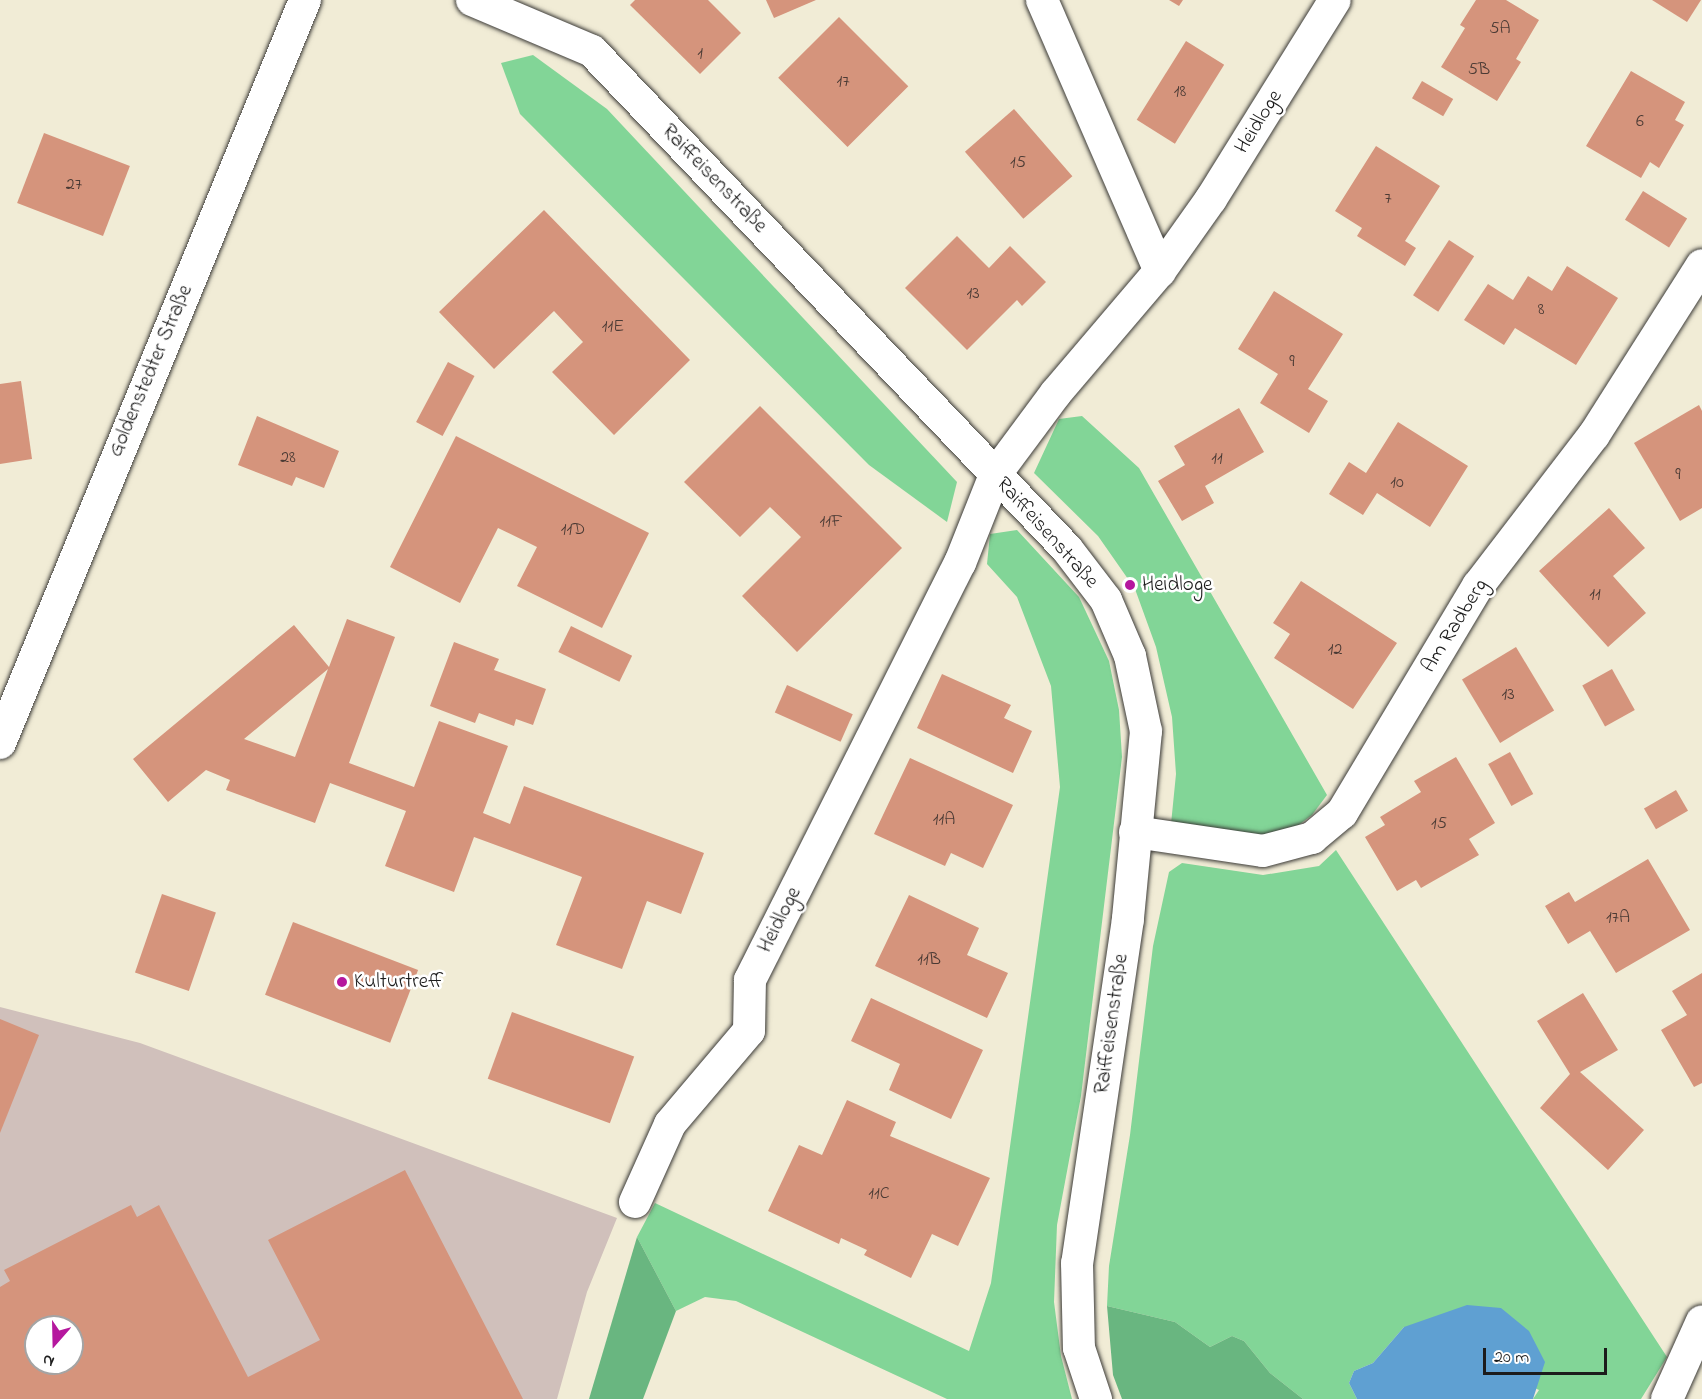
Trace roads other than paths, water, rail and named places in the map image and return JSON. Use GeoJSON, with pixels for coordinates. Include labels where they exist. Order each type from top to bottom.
{"type":"FeatureCollection","features":[{"type":"Feature","properties":{"kind":"street","name":"Goldenstedter Straße"},"geometry":{"type":"LineString","coordinates":[[0,743],[305,0]]}},
{"type":"Feature","properties":{"kind":"street","name":"Raiffeisenstraße"},"geometry":{"type":"LineString","coordinates":[[472,0],[592,51],[1067,549],[1106,600],[1130,656],[1146,731],[1128,919],[1077,1263],[1079,1348],[1096,1399]]}},
{"type":"Feature","properties":{"kind":"street"},"geometry":{"type":"LineString","coordinates":[[1041,0],[1160,271]]}},
{"type":"Feature","properties":{"kind":"street","name":"Heidloge"},"geometry":{"type":"LineString","coordinates":[[635,1202],[670,1124],[749,1031],[750,980],[960,563],[995,475],[1056,393],[1160,271],[1211,199],[1335,0]]}},
{"type":"Feature","properties":{"kind":"street","name":"Am Radberg"},"geometry":{"type":"LineString","coordinates":[[1135,832],[1263,851],[1312,838],[1342,813],[1479,586],[1594,435],[1702,265]]}},
{"type":"Feature","properties":{"kind":"street"},"geometry":{"type":"LineString","coordinates":[[1667,1399],[1702,1321]]}},
{"type":"Feature","properties":{"kind":"water"},"geometry":{"type":"Polygon","coordinates":[[[1467,1305],[1501,1308],[1529,1331],[1545,1362],[1533,1399],[1357,1399],[1349,1383],[1354,1371],[1373,1363],[1404,1327],[1467,1305]]]}},
{"type":"Feature","properties":{"kind":"place","name":"Heidloge"},"geometry":{"type":"Point","coordinates":[1130,585]}},
{"type":"Feature","properties":{"kind":"place","name":"Kulturtreff"},"geometry":{"type":"Point","coordinates":[342,982]}}]}
